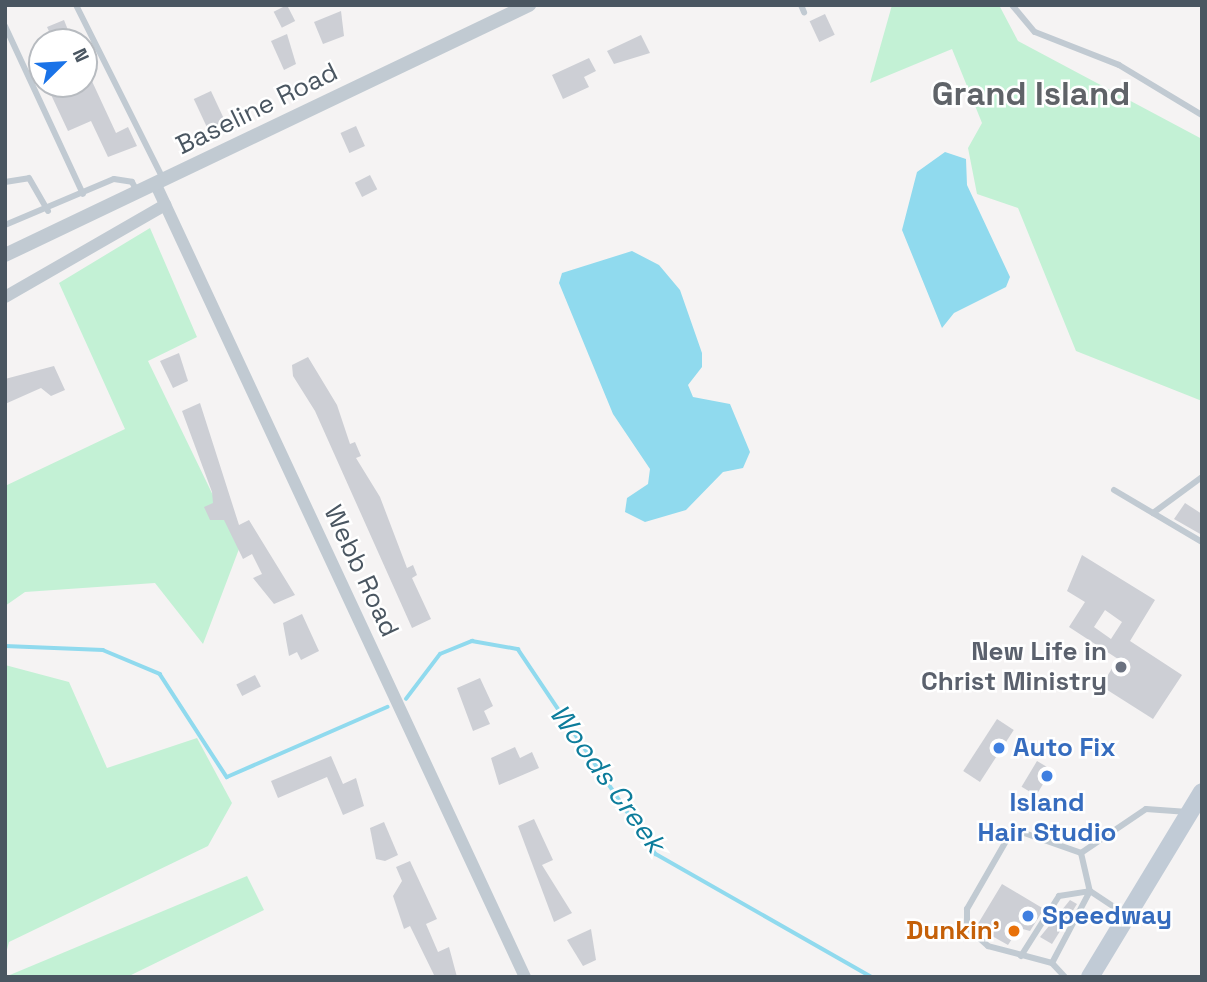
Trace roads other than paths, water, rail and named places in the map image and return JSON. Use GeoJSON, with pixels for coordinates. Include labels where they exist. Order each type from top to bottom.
{"type":"FeatureCollection","features":[{"type":"Feature","properties":{"kind":"main road"},"geometry":{"type":"LineString","coordinates":[[1090,977],[1202,792]]}},
{"type":"Feature","properties":{"kind":"street","name":"Baseline Road"},"geometry":{"type":"LineString","coordinates":[[5,255],[529,5]]}},
{"type":"Feature","properties":{"kind":"street","name":"Webb Road"},"geometry":{"type":"LineString","coordinates":[[160,183],[165,205],[525,977]]}},
{"type":"Feature","properties":{"kind":"street"},"geometry":{"type":"LineString","coordinates":[[5,297],[165,205]]}},
{"type":"Feature","properties":{"kind":"lane"},"geometry":{"type":"LineString","coordinates":[[76,5],[160,183]]}},
{"type":"Feature","properties":{"kind":"lane"},"geometry":{"type":"LineString","coordinates":[[1012,5],[1035,32],[1119,65],[1202,116]]}},
{"type":"Feature","properties":{"kind":"lane"},"geometry":{"type":"LineString","coordinates":[[5,26],[83,194]]}},
{"type":"Feature","properties":{"kind":"lane"},"geometry":{"type":"LineString","coordinates":[[5,183],[29,178],[48,211]]}},
{"type":"Feature","properties":{"kind":"lane"},"geometry":{"type":"LineString","coordinates":[[5,225],[48,211],[114,180],[132,182],[138,193]]}},
{"type":"Feature","properties":{"kind":"lane"},"geometry":{"type":"LineString","coordinates":[[1153,513],[1202,477]]}},
{"type":"Feature","properties":{"kind":"lane"},"geometry":{"type":"LineString","coordinates":[[1114,490],[1202,542]]}},
{"type":"Feature","properties":{"kind":"lane"},"geometry":{"type":"LineString","coordinates":[[1081,853],[1146,809],[1190,812]]}},
{"type":"Feature","properties":{"kind":"lane"},"geometry":{"type":"LineString","coordinates":[[1065,977],[1052,963],[988,946],[967,927],[967,909],[1013,829],[1081,853]]}},
{"type":"Feature","properties":{"kind":"lane"},"geometry":{"type":"LineString","coordinates":[[1052,963],[1090,891],[1081,853]]}},
{"type":"Feature","properties":{"kind":"lane"},"geometry":{"type":"LineString","coordinates":[[1021,956],[1059,896],[1090,891],[1127,916]]}},
{"type":"Feature","properties":{"kind":"water"},"geometry":{"type":"Polygon","coordinates":[[[945,152],[966,159],[967,185],[1010,277],[1006,287],[954,313],[942,328],[902,230],[917,172],[945,152]]]}},
{"type":"Feature","properties":{"kind":"water"},"geometry":{"type":"Polygon","coordinates":[[[632,251],[659,265],[680,290],[702,353],[702,367],[688,385],[693,397],[730,404],[750,452],[743,468],[723,472],[686,510],[645,522],[625,512],[627,498],[648,484],[650,469],[613,414],[559,283],[562,273],[632,251]]]}},
{"type":"Feature","properties":{"kind":"waterway","name":"Woods Creek"},"geometry":{"type":"LineString","coordinates":[[406,699],[440,654],[472,641],[518,649],[656,854],[872,977]]}},
{"type":"Feature","properties":{"kind":"waterway","name":"Woods Creek"},"geometry":{"type":"LineString","coordinates":[[5,646],[103,650],[160,674],[227,777],[387,707]]}},
{"type":"Feature","properties":{"kind":"place","name":"New Life in Christ Ministry"},"geometry":{"type":"Point","coordinates":[1121,667]}},
{"type":"Feature","properties":{"kind":"place","name":"Auto Fix"},"geometry":{"type":"Point","coordinates":[999,748]}},
{"type":"Feature","properties":{"kind":"place","name":"Island Hair Studio"},"geometry":{"type":"Point","coordinates":[1047,776]}},
{"type":"Feature","properties":{"kind":"place","name":"Speedway"},"geometry":{"type":"Point","coordinates":[1028,916]}},
{"type":"Feature","properties":{"kind":"place","name":"Dunkin'"},"geometry":{"type":"Point","coordinates":[1014,931]}},
{"type":"Feature","properties":{"kind":"district","name":"Grand Island"},"geometry":{"type":"Point","coordinates":[1031,95]}}]}
